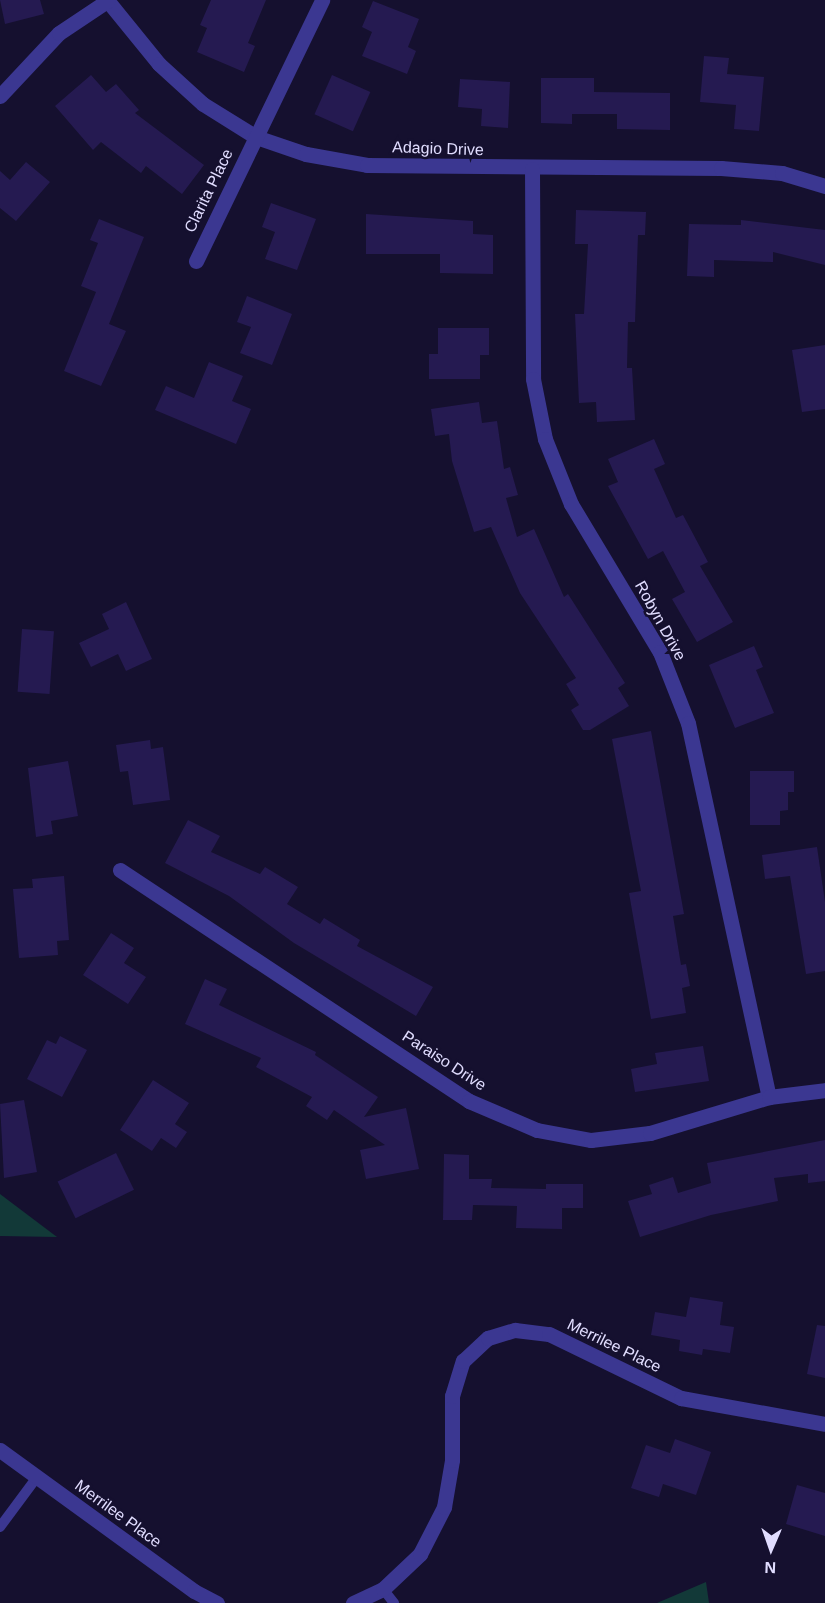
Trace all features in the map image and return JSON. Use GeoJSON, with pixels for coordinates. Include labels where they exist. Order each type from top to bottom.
{"type":"FeatureCollection","features":[{"type":"Feature","properties":{"kind":"street","name":"Clarita Place"},"geometry":{"type":"LineString","coordinates":[[196,261],[322,0]]}},
{"type":"Feature","properties":{"kind":"street","name":"Adagio Drive"},"geometry":{"type":"LineString","coordinates":[[107,1],[159,64],[203,104],[256,137],[306,154],[367,165],[532,169],[721,168],[782,173],[825,186]]}},
{"type":"Feature","properties":{"kind":"street"},"geometry":{"type":"LineString","coordinates":[[0,96],[58,33],[107,1]]}},
{"type":"Feature","properties":{"kind":"street","name":"Robyn Drive"},"geometry":{"type":"LineString","coordinates":[[532,169],[533,379],[545,439],[571,504],[660,652],[688,723],[769,1097]]}},
{"type":"Feature","properties":{"kind":"street","name":"Paraiso Drive"},"geometry":{"type":"LineString","coordinates":[[120,870],[469,1101],[537,1130],[591,1140],[650,1133],[769,1097],[825,1090]]}},
{"type":"Feature","properties":{"kind":"street","name":"Merrilee Place"},"geometry":{"type":"LineString","coordinates":[[353,1603],[383,1589],[420,1554],[444,1507],[452,1460],[452,1396],[463,1361],[488,1338],[515,1330],[549,1334],[681,1398],[825,1424]]}},
{"type":"Feature","properties":{"kind":"street","name":"Merrilee Place"},"geometry":{"type":"LineString","coordinates":[[0,1450],[194,1591],[217,1603]]}},
{"type":"Feature","properties":{"kind":"lane"},"geometry":{"type":"LineString","coordinates":[[0,1527],[37,1477]]}},
{"type":"Feature","properties":{"kind":"lane"},"geometry":{"type":"LineString","coordinates":[[383,1589],[394,1603]]}},
{"type":"Feature","properties":{"kind":"green space"},"geometry":{"type":"Polygon","coordinates":[[[0,1194],[57,1237],[0,1236],[0,1194]]]}},
{"type":"Feature","properties":{"kind":"green space"},"geometry":{"type":"Polygon","coordinates":[[[706,1582],[709,1603],[657,1603],[706,1582]]]}},
{"type":"Feature","properties":{"kind":"building"},"geometry":{"type":"Polygon","coordinates":[[[0,0],[40,0],[44,14],[5,24],[0,0]]]}},
{"type":"Feature","properties":{"kind":"building"},"geometry":{"type":"Polygon","coordinates":[[[211,0],[266,0],[248,43],[255,46],[244,72],[197,52],[207,28],[200,25],[211,0]]]}},
{"type":"Feature","properties":{"kind":"building"},"geometry":{"type":"Polygon","coordinates":[[[373,1],[419,19],[408,47],[416,51],[407,74],[362,56],[372,32],[362,27],[373,1]]]}},
{"type":"Feature","properties":{"kind":"building"},"geometry":{"type":"Polygon","coordinates":[[[704,56],[729,58],[727,74],[764,77],[759,131],[734,129],[736,105],[700,102],[704,56]]]}},
{"type":"Feature","properties":{"kind":"building"},"geometry":{"type":"Polygon","coordinates":[[[91,75],[106,92],[116,84],[139,110],[135,113],[204,165],[182,194],[146,166],[141,173],[101,142],[93,150],[55,106],[91,75]]]}},
{"type":"Feature","properties":{"kind":"building"},"geometry":{"type":"Polygon","coordinates":[[[332,75],[370,92],[353,131],[315,114],[332,75]]]}},
{"type":"Feature","properties":{"kind":"building"},"geometry":{"type":"Polygon","coordinates":[[[541,78],[594,78],[594,92],[670,93],[670,130],[617,129],[617,114],[572,114],[572,124],[541,123],[541,78]]]}},
{"type":"Feature","properties":{"kind":"building"},"geometry":{"type":"Polygon","coordinates":[[[460,79],[510,82],[508,128],[481,126],[482,109],[458,107],[460,79]]]}},
{"type":"Feature","properties":{"kind":"building"},"geometry":{"type":"Polygon","coordinates":[[[26,162],[50,182],[16,221],[0,208],[0,171],[10,180],[26,162]]]}},
{"type":"Feature","properties":{"kind":"building"},"geometry":{"type":"Polygon","coordinates":[[[271,203],[316,219],[297,270],[265,259],[275,232],[262,227],[271,203]]]}},
{"type":"Feature","properties":{"kind":"building"},"geometry":{"type":"Polygon","coordinates":[[[576,210],[646,212],[645,235],[638,235],[635,322],[628,322],[627,368],[632,368],[635,420],[597,422],[596,402],[579,403],[575,314],[584,314],[588,244],[575,244],[576,210]]]}},
{"type":"Feature","properties":{"kind":"building"},"geometry":{"type":"Polygon","coordinates":[[[366,214],[473,221],[473,234],[493,235],[493,274],[440,273],[440,254],[366,254],[366,214]]]}},
{"type":"Feature","properties":{"kind":"building"},"geometry":{"type":"Polygon","coordinates":[[[99,219],[144,237],[109,324],[126,331],[101,386],[64,371],[96,292],[81,286],[98,243],[90,240],[99,219]]]}},
{"type":"Feature","properties":{"kind":"building"},"geometry":{"type":"Polygon","coordinates":[[[741,220],[825,230],[825,265],[773,252],[773,262],[714,260],[714,277],[687,276],[689,224],[741,225],[741,220]]]}},
{"type":"Feature","properties":{"kind":"building"},"geometry":{"type":"Polygon","coordinates":[[[247,296],[292,314],[272,365],[240,353],[251,327],[237,322],[247,296]]]}},
{"type":"Feature","properties":{"kind":"building"},"geometry":{"type":"Polygon","coordinates":[[[438,328],[489,328],[489,355],[480,355],[480,379],[429,379],[429,354],[438,354],[438,328]]]}},
{"type":"Feature","properties":{"kind":"building"},"geometry":{"type":"Polygon","coordinates":[[[825,345],[825,409],[802,412],[792,350],[825,345]]]}},
{"type":"Feature","properties":{"kind":"building"},"geometry":{"type":"Polygon","coordinates":[[[209,362],[243,376],[232,401],[251,409],[236,444],[155,410],[166,386],[194,398],[209,362]]]}},
{"type":"Feature","properties":{"kind":"building"},"geometry":{"type":"Polygon","coordinates":[[[479,402],[482,423],[497,421],[504,469],[510,467],[518,495],[506,498],[517,537],[534,529],[564,597],[568,594],[625,683],[618,688],[629,706],[590,730],[583,730],[571,710],[579,705],[566,684],[576,678],[520,593],[491,527],[474,532],[452,461],[449,434],[435,436],[431,409],[479,402]]]}},
{"type":"Feature","properties":{"kind":"building"},"geometry":{"type":"Polygon","coordinates":[[[654,439],[665,464],[654,469],[676,518],[683,515],[708,562],[700,566],[733,622],[697,642],[672,599],[685,592],[663,551],[648,559],[608,486],[618,482],[608,459],[654,439]]]}},
{"type":"Feature","properties":{"kind":"building"},"geometry":{"type":"Polygon","coordinates":[[[126,602],[152,659],[126,671],[118,654],[91,667],[79,643],[109,629],[102,614],[126,602]]]}},
{"type":"Feature","properties":{"kind":"building"},"geometry":{"type":"Polygon","coordinates":[[[22,629],[54,631],[50,694],[18,692],[22,629]]]}},
{"type":"Feature","properties":{"kind":"building"},"geometry":{"type":"Polygon","coordinates":[[[754,646],[763,667],[756,670],[774,713],[735,728],[709,665],[754,646]]]}},
{"type":"Feature","properties":{"kind":"building"},"geometry":{"type":"Polygon","coordinates":[[[651,731],[684,914],[673,916],[681,965],[686,964],[690,986],[682,988],[686,1013],[651,1019],[629,893],[641,891],[612,739],[651,731]]]}},
{"type":"Feature","properties":{"kind":"building"},"geometry":{"type":"Polygon","coordinates":[[[150,740],[151,749],[163,747],[170,800],[133,805],[128,771],[120,772],[116,745],[150,740]]]}},
{"type":"Feature","properties":{"kind":"building"},"geometry":{"type":"Polygon","coordinates":[[[68,761],[78,816],[51,821],[53,834],[36,837],[28,768],[68,761]]]}},
{"type":"Feature","properties":{"kind":"building"},"geometry":{"type":"Polygon","coordinates":[[[750,771],[794,771],[794,792],[788,792],[788,810],[780,811],[780,825],[750,825],[750,771]]]}},
{"type":"Feature","properties":{"kind":"building"},"geometry":{"type":"Polygon","coordinates":[[[188,820],[220,836],[211,852],[260,874],[265,867],[298,887],[287,904],[320,924],[324,918],[360,940],[357,946],[433,987],[416,1016],[294,943],[229,896],[165,863],[188,820]]]}},
{"type":"Feature","properties":{"kind":"building"},"geometry":{"type":"Polygon","coordinates":[[[817,847],[825,902],[825,971],[806,974],[790,876],[765,879],[762,855],[817,847]]]}},
{"type":"Feature","properties":{"kind":"building"},"geometry":{"type":"Polygon","coordinates":[[[64,876],[69,940],[57,941],[58,955],[19,958],[13,889],[33,888],[32,879],[64,876]]]}},
{"type":"Feature","properties":{"kind":"building"},"geometry":{"type":"Polygon","coordinates":[[[111,933],[134,948],[124,963],[146,977],[128,1004],[83,975],[111,933]]]}},
{"type":"Feature","properties":{"kind":"building"},"geometry":{"type":"Polygon","coordinates":[[[205,979],[227,989],[219,1005],[316,1052],[315,1055],[378,1097],[364,1117],[406,1108],[419,1169],[366,1179],[360,1150],[385,1145],[334,1110],[327,1120],[306,1106],[312,1097],[256,1067],[261,1058],[185,1024],[205,979]]]}},
{"type":"Feature","properties":{"kind":"building"},"geometry":{"type":"Polygon","coordinates":[[[60,1036],[87,1050],[62,1097],[27,1079],[47,1040],[56,1044],[60,1036]]]}},
{"type":"Feature","properties":{"kind":"building"},"geometry":{"type":"Polygon","coordinates":[[[703,1046],[709,1081],[635,1092],[631,1069],[657,1064],[655,1053],[703,1046]]]}},
{"type":"Feature","properties":{"kind":"building"},"geometry":{"type":"Polygon","coordinates":[[[153,1080],[189,1103],[175,1124],[187,1132],[176,1148],[161,1138],[152,1151],[120,1130],[153,1080]]]}},
{"type":"Feature","properties":{"kind":"building"},"geometry":{"type":"Polygon","coordinates":[[[24,1100],[37,1172],[4,1178],[0,1104],[24,1100]]]}},
{"type":"Feature","properties":{"kind":"building"},"geometry":{"type":"Polygon","coordinates":[[[825,1140],[825,1181],[808,1183],[808,1174],[774,1178],[778,1201],[711,1215],[640,1237],[628,1201],[652,1194],[649,1185],[673,1177],[678,1193],[711,1183],[707,1163],[825,1140]]]}},
{"type":"Feature","properties":{"kind":"building"},"geometry":{"type":"Polygon","coordinates":[[[116,1153],[134,1190],[76,1218],[58,1181],[116,1153]]]}},
{"type":"Feature","properties":{"kind":"building"},"geometry":{"type":"Polygon","coordinates":[[[444,1154],[469,1155],[469,1179],[492,1179],[491,1188],[546,1189],[546,1184],[583,1184],[583,1208],[562,1208],[562,1229],[516,1228],[517,1206],[473,1205],[472,1220],[443,1220],[444,1154]]]}},
{"type":"Feature","properties":{"kind":"building"},"geometry":{"type":"Polygon","coordinates":[[[690,1297],[723,1302],[720,1325],[734,1327],[730,1353],[703,1349],[702,1355],[679,1351],[680,1340],[651,1335],[655,1312],[686,1317],[690,1297]]]}},
{"type":"Feature","properties":{"kind":"building"},"geometry":{"type":"Polygon","coordinates":[[[817,1325],[825,1326],[825,1378],[807,1374],[817,1325]]]}},
{"type":"Feature","properties":{"kind":"building"},"geometry":{"type":"Polygon","coordinates":[[[675,1439],[711,1452],[696,1495],[663,1484],[659,1497],[631,1488],[646,1445],[670,1453],[675,1439]]]}},
{"type":"Feature","properties":{"kind":"building"},"geometry":{"type":"Polygon","coordinates":[[[797,1485],[825,1493],[825,1536],[786,1524],[797,1485]]]}}]}
